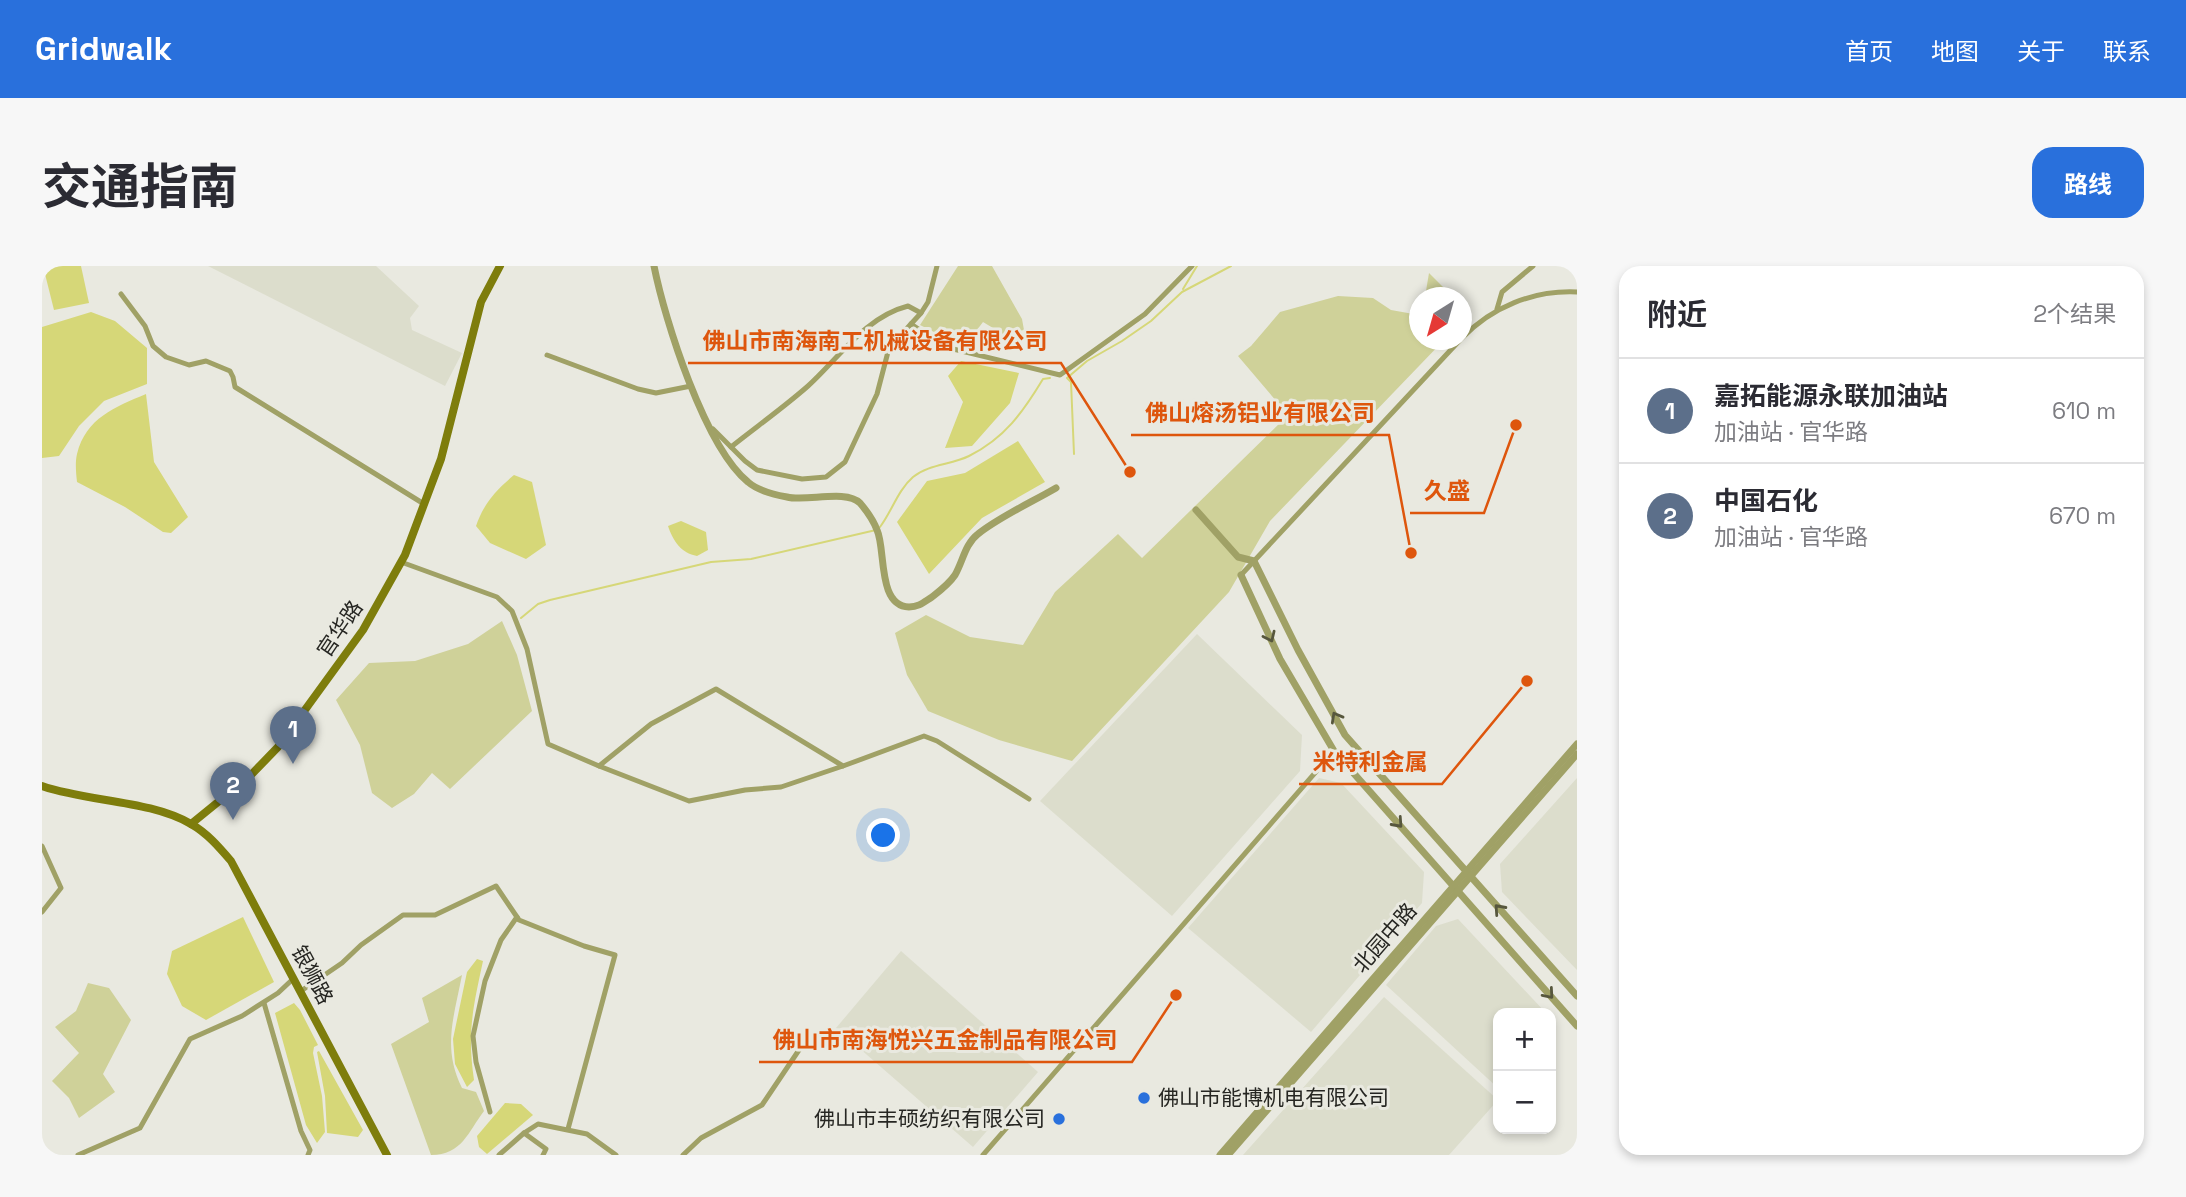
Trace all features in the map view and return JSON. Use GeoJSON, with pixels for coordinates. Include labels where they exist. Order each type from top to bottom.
{"type":"FeatureCollection","features":[{"type":"Feature","properties":{"kind":"main road","name":"官华路"},"geometry":{"type":"LineString","coordinates":[[191,824],[250,776],[278,747],[363,630],[401,562],[441,459],[481,302],[500,266]]}},
{"type":"Feature","properties":{"kind":"main road"},"geometry":{"type":"LineString","coordinates":[[42,786],[165,812],[191,824]]}},
{"type":"Feature","properties":{"kind":"main road","name":"银狮路"},"geometry":{"type":"LineString","coordinates":[[191,824],[216,843],[231,861],[387,1155]]}},
{"type":"Feature","properties":{"kind":"street"},"geometry":{"type":"LineString","coordinates":[[654,266],[666,317],[691,386],[719,447],[751,484],[790,498],[846,497],[859,501],[877,529],[885,584],[897,603],[906,607],[919,606],[945,587],[955,575],[967,548],[977,534],[1056,488]]}},
{"type":"Feature","properties":{"kind":"street"},"geometry":{"type":"LineString","coordinates":[[709,424],[757,470],[802,479],[826,477],[845,461],[877,394],[889,348],[922,313],[928,302],[936,266]]}},
{"type":"Feature","properties":{"kind":"street"},"geometry":{"type":"LineString","coordinates":[[911,324],[945,347],[1060,375],[1144,314],[1192,266]]}},
{"type":"Feature","properties":{"kind":"street"},"geometry":{"type":"LineString","coordinates":[[1497,309],[1502,292],[1533,266]]}},
{"type":"Feature","properties":{"kind":"street"},"geometry":{"type":"LineString","coordinates":[[1472,328],[1497,309],[1542,295],[1577,292]]}},
{"type":"Feature","properties":{"kind":"street"},"geometry":{"type":"LineString","coordinates":[[121,294],[145,326],[153,345],[166,357],[189,365],[206,361],[230,371],[235,387],[424,504]]}},
{"type":"Feature","properties":{"kind":"street"},"geometry":{"type":"LineString","coordinates":[[731,447],[805,389],[868,326],[892,310],[908,306],[922,313]]}},
{"type":"Feature","properties":{"kind":"street"},"geometry":{"type":"LineString","coordinates":[[1451,350],[1241,575],[1280,659],[1334,751],[1577,1026]]}},
{"type":"Feature","properties":{"kind":"street"},"geometry":{"type":"LineString","coordinates":[[547,355],[638,389],[656,393],[691,386]]}},
{"type":"Feature","properties":{"kind":"street"},"geometry":{"type":"LineString","coordinates":[[1196,510],[1238,557],[1254,561]]}},
{"type":"Feature","properties":{"kind":"street"},"geometry":{"type":"LineString","coordinates":[[1254,561],[1297,650],[1345,735],[1577,996]]}},
{"type":"Feature","properties":{"kind":"street"},"geometry":{"type":"LineString","coordinates":[[401,562],[497,597],[512,611],[527,649],[548,744],[689,800],[781,787],[924,736],[937,741],[1029,799]]}},
{"type":"Feature","properties":{"kind":"street"},"geometry":{"type":"LineString","coordinates":[[599,766],[651,724],[716,689],[843,766]]}},
{"type":"Feature","properties":{"kind":"street","name":"北园中路"},"geometry":{"type":"LineString","coordinates":[[1468,874],[1577,744]]}},
{"type":"Feature","properties":{"kind":"street"},"geometry":{"type":"LineString","coordinates":[[984,1155],[1334,751]]}},
{"type":"Feature","properties":{"kind":"street","name":"北园中路"},"geometry":{"type":"LineString","coordinates":[[1220,1155],[1577,754]]}},
{"type":"Feature","properties":{"kind":"street"},"geometry":{"type":"LineString","coordinates":[[42,846],[61,888],[42,912]]}},
{"type":"Feature","properties":{"kind":"street"},"geometry":{"type":"LineString","coordinates":[[301,990],[342,963],[361,945],[403,915],[435,915],[496,886],[517,917],[584,946],[615,955],[568,1129]]}},
{"type":"Feature","properties":{"kind":"street","name":"北园中路"},"geometry":{"type":"LineString","coordinates":[[1228,1155],[1455,888]]}},
{"type":"Feature","properties":{"kind":"street"},"geometry":{"type":"LineString","coordinates":[[490,1112],[476,1062],[473,1036],[485,981],[501,940],[517,917]]}},
{"type":"Feature","properties":{"kind":"street"},"geometry":{"type":"LineString","coordinates":[[78,1155],[140,1128],[190,1039],[264,1003],[294,977]]}},
{"type":"Feature","properties":{"kind":"street"},"geometry":{"type":"LineString","coordinates":[[264,1003],[301,1131],[310,1150],[308,1155]]}},
{"type":"Feature","properties":{"kind":"street"},"geometry":{"type":"LineString","coordinates":[[683,1155],[701,1138],[762,1105],[803,1044]]}},
{"type":"Feature","properties":{"kind":"street"},"geometry":{"type":"LineString","coordinates":[[499,1155],[523,1133],[538,1124],[587,1134],[616,1155]]}},
{"type":"Feature","properties":{"kind":"street"},"geometry":{"type":"LineString","coordinates":[[523,1133],[546,1149],[543,1155]]}},
{"type":"Feature","properties":{"kind":"shaded area"},"geometry":{"type":"Polygon","coordinates":[[[43,266],[81,266],[89,303],[54,310],[43,266]]]}},
{"type":"Feature","properties":{"kind":"shaded area"},"geometry":{"type":"Polygon","coordinates":[[[208,266],[376,266],[419,306],[410,318],[412,330],[462,353],[445,386],[208,266]]]}},
{"type":"Feature","properties":{"kind":"shaded area"},"geometry":{"type":"Polygon","coordinates":[[[91,312],[115,321],[147,348],[147,384],[104,401],[79,426],[59,456],[42,458],[42,327],[91,312]]]}},
{"type":"Feature","properties":{"kind":"shaded area"},"geometry":{"type":"Polygon","coordinates":[[[961,361],[1019,373],[1010,403],[972,446],[945,448],[963,402],[948,376],[961,361]]]}},
{"type":"Feature","properties":{"kind":"shaded area"},"geometry":{"type":"Polygon","coordinates":[[[146,394],[154,462],[188,517],[171,533],[163,532],[125,507],[77,482],[77,454],[87,431],[103,415],[146,394]]]}},
{"type":"Feature","properties":{"kind":"shaded area"},"geometry":{"type":"Polygon","coordinates":[[[1018,441],[1045,482],[982,518],[929,574],[897,522],[927,481],[965,473],[1018,441]]]}},
{"type":"Feature","properties":{"kind":"shaded area"},"geometry":{"type":"Polygon","coordinates":[[[514,475],[532,482],[546,545],[526,559],[490,543],[476,526],[491,498],[514,475]]]}},
{"type":"Feature","properties":{"kind":"shaded area"},"geometry":{"type":"Polygon","coordinates":[[[681,521],[706,532],[708,550],[697,556],[678,546],[668,526],[681,521]]]}},
{"type":"Feature","properties":{"kind":"shaded area"},"geometry":{"type":"Polygon","coordinates":[[[1197,634],[1302,735],[1300,771],[1172,916],[1040,801],[1197,634]]]}},
{"type":"Feature","properties":{"kind":"shaded area"},"geometry":{"type":"Polygon","coordinates":[[[1319,778],[1341,783],[1424,872],[1422,903],[1311,1032],[1188,928],[1319,778]]]}},
{"type":"Feature","properties":{"kind":"shaded area"},"geometry":{"type":"Polygon","coordinates":[[[1577,778],[1577,970],[1502,892],[1500,864],[1577,778]]]}},
{"type":"Feature","properties":{"kind":"shaded area"},"geometry":{"type":"Polygon","coordinates":[[[243,917],[274,982],[206,1020],[182,1006],[167,974],[172,951],[243,917]]]}},
{"type":"Feature","properties":{"kind":"shaded area"},"geometry":{"type":"Polygon","coordinates":[[[1458,919],[1541,1008],[1493,1008],[1493,1083],[1386,985],[1436,926],[1458,919]]]}},
{"type":"Feature","properties":{"kind":"shaded area"},"geometry":{"type":"Polygon","coordinates":[[[901,951],[1038,1072],[973,1147],[836,1028],[901,951]]]}},
{"type":"Feature","properties":{"kind":"shaded area"},"geometry":{"type":"Polygon","coordinates":[[[477,959],[483,961],[472,1020],[474,1080],[467,1087],[455,1064],[453,1039],[467,972],[477,959]]]}},
{"type":"Feature","properties":{"kind":"shaded area"},"geometry":{"type":"Polygon","coordinates":[[[1384,997],[1493,1095],[1493,1106],[1449,1155],[1243,1155],[1384,997]]]}},
{"type":"Feature","properties":{"kind":"shaded area"},"geometry":{"type":"Polygon","coordinates":[[[294,1003],[318,1045],[314,1047],[313,1053],[322,1096],[325,1132],[317,1143],[306,1125],[275,1013],[294,1003]]]}},
{"type":"Feature","properties":{"kind":"shaded area"},"geometry":{"type":"Polygon","coordinates":[[[319,1051],[363,1130],[358,1137],[327,1133],[319,1051]]]}},
{"type":"Feature","properties":{"kind":"shaded area"},"geometry":{"type":"Polygon","coordinates":[[[505,1103],[521,1104],[533,1115],[487,1154],[479,1147],[477,1136],[505,1103]]]}},
{"type":"Feature","properties":{"kind":"green space"},"geometry":{"type":"Polygon","coordinates":[[[958,266],[992,266],[1022,319],[1024,330],[1003,334],[983,322],[964,347],[920,325],[958,266]]]}},
{"type":"Feature","properties":{"kind":"green space"},"geometry":{"type":"Polygon","coordinates":[[[1429,273],[1443,287],[1427,287],[1429,273]]]}},
{"type":"Feature","properties":{"kind":"green space"},"geometry":{"type":"Polygon","coordinates":[[[1338,296],[1373,298],[1391,310],[1409,313],[1409,350],[1434,350],[1270,521],[1229,592],[1072,761],[999,740],[928,711],[907,675],[895,633],[926,615],[970,637],[1023,645],[1055,592],[1118,534],[1142,558],[1288,415],[1238,356],[1251,346],[1280,312],[1338,296]]]}},
{"type":"Feature","properties":{"kind":"green space"},"geometry":{"type":"Polygon","coordinates":[[[502,621],[517,655],[532,711],[450,789],[432,773],[414,794],[392,808],[372,793],[360,745],[336,700],[369,663],[415,661],[468,644],[502,621]]]}},
{"type":"Feature","properties":{"kind":"green space"},"geometry":{"type":"Polygon","coordinates":[[[462,975],[453,1019],[452,1059],[462,1088],[476,1092],[484,1111],[457,1147],[442,1154],[431,1155],[391,1044],[429,1022],[422,998],[462,975]]]}},
{"type":"Feature","properties":{"kind":"green space"},"geometry":{"type":"Polygon","coordinates":[[[88,983],[109,988],[131,1020],[103,1074],[115,1092],[79,1118],[69,1098],[52,1081],[79,1053],[55,1027],[76,1011],[88,983]]]}},
{"type":"Feature","properties":{"kind":"waterway"},"geometry":{"type":"LineString","coordinates":[[1183,289],[1197,266]]}},
{"type":"Feature","properties":{"kind":"waterway"},"geometry":{"type":"LineString","coordinates":[[1074,454],[1071,382],[1067,378],[1087,361],[1151,321],[1182,292],[1231,266]]}},
{"type":"Feature","properties":{"kind":"waterway"},"geometry":{"type":"LineString","coordinates":[[880,527],[903,488],[913,477],[982,449],[1003,432],[1020,413],[1043,379],[1050,378]]}},
{"type":"Feature","properties":{"kind":"waterway"},"geometry":{"type":"LineString","coordinates":[[521,618],[538,604],[550,600],[711,562],[751,559],[876,530]]}},
{"type":"Feature","properties":{"kind":"place","name":"久盛"},"geometry":{"type":"Point","coordinates":[1516,425]}},
{"type":"Feature","properties":{"kind":"place","name":"佛山市南海南工机械设备有限公司"},"geometry":{"type":"Point","coordinates":[1130,472]}},
{"type":"Feature","properties":{"kind":"place","name":"佛山熔汤铝业有限公司"},"geometry":{"type":"Point","coordinates":[1411,553]}},
{"type":"Feature","properties":{"kind":"place","name":"米特利金属"},"geometry":{"type":"Point","coordinates":[1527,681]}},
{"type":"Feature","properties":{"kind":"place","name":"嘉拓能源永联加油站"},"geometry":{"type":"Point","coordinates":[293,764]}},
{"type":"Feature","properties":{"kind":"place","name":"中国石化"},"geometry":{"type":"Point","coordinates":[233,820]}},
{"type":"Feature","properties":{"kind":"place","name":"佛山市南海悦兴五金制品有限公司"},"geometry":{"type":"Point","coordinates":[1176,995]}},
{"type":"Feature","properties":{"kind":"place","name":"佛山市能博机电有限公司"},"geometry":{"type":"Point","coordinates":[1144,1098]}},
{"type":"Feature","properties":{"kind":"place","name":"佛山市丰硕纺织有限公司"},"geometry":{"type":"Point","coordinates":[1059,1119]}}]}
